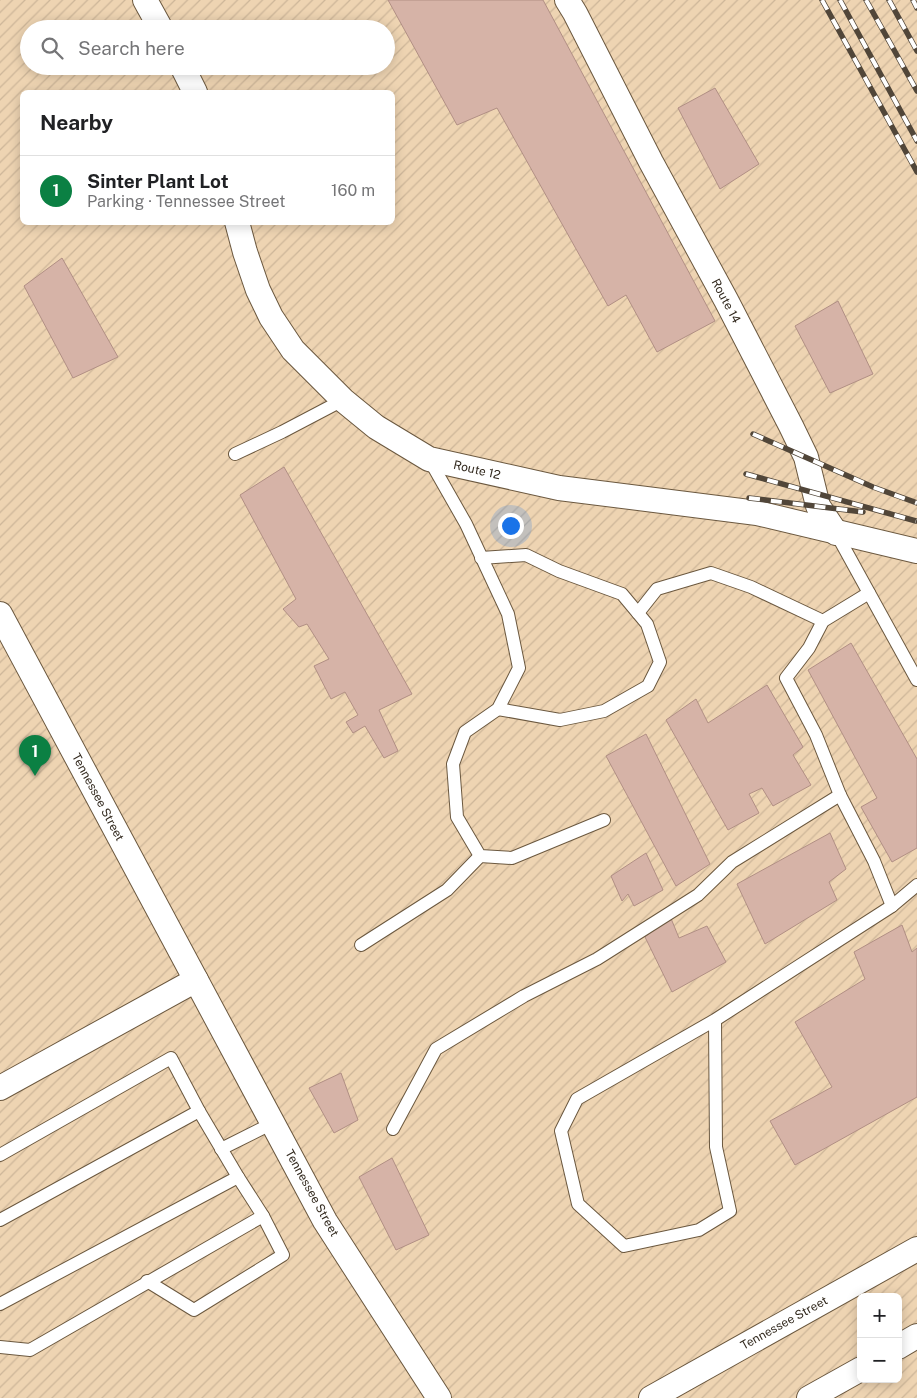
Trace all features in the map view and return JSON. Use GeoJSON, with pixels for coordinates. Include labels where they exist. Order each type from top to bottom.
{"type":"FeatureCollection","features":[{"type":"Feature","properties":{"kind":"street"},"geometry":{"type":"LineString","coordinates":[[145,0],[156,20]]}},
{"type":"Feature","properties":{"kind":"street","name":"Route 14"},"geometry":{"type":"LineString","coordinates":[[567,0],[791,426],[806,457],[818,506],[836,532]]}},
{"type":"Feature","properties":{"kind":"street"},"geometry":{"type":"LineString","coordinates":[[186,75],[194,90]]}},
{"type":"Feature","properties":{"kind":"street","name":"Route 12"},"geometry":{"type":"LineString","coordinates":[[238,225],[258,290],[271,317],[294,350],[343,400],[376,427],[429,459],[559,488],[757,512],[836,532]]}},
{"type":"Feature","properties":{"kind":"street"},"geometry":{"type":"LineString","coordinates":[[836,532],[917,551]]}},
{"type":"Feature","properties":{"kind":"street","name":"Tennessee Street"},"geometry":{"type":"LineString","coordinates":[[0,614],[325,1221],[439,1398]]}},
{"type":"Feature","properties":{"kind":"street"},"geometry":{"type":"LineString","coordinates":[[0,1088],[196,980]]}},
{"type":"Feature","properties":{"kind":"street","name":"Tennessee Street"},"geometry":{"type":"LineString","coordinates":[[651,1398],[917,1249]]}},
{"type":"Feature","properties":{"kind":"street"},"geometry":{"type":"LineString","coordinates":[[902,1345],[917,1336]]}},
{"type":"Feature","properties":{"kind":"street"},"geometry":{"type":"LineString","coordinates":[[809,1398],[857,1370]]}},
{"type":"Feature","properties":{"kind":"lane"},"geometry":{"type":"LineString","coordinates":[[235,454],[343,400]]}},
{"type":"Feature","properties":{"kind":"lane"},"geometry":{"type":"LineString","coordinates":[[429,459],[466,524],[508,614],[519,668],[498,709],[465,732],[453,764],[457,817],[480,856]]}},
{"type":"Feature","properties":{"kind":"lane"},"geometry":{"type":"LineString","coordinates":[[836,532],[917,680]]}},
{"type":"Feature","properties":{"kind":"lane"},"geometry":{"type":"LineString","coordinates":[[481,558],[526,555],[559,571],[622,594],[647,624],[660,662],[648,686],[604,711],[560,720],[498,709]]}},
{"type":"Feature","properties":{"kind":"lane"},"geometry":{"type":"LineString","coordinates":[[638,613],[657,589],[711,573],[751,587],[823,621]]}},
{"type":"Feature","properties":{"kind":"lane"},"geometry":{"type":"LineString","coordinates":[[869,593],[823,621],[809,648],[786,678],[816,735],[840,795],[874,861],[892,906]]}},
{"type":"Feature","properties":{"kind":"lane"},"geometry":{"type":"LineString","coordinates":[[393,1129],[436,1049],[524,996],[597,959],[698,895],[732,862],[840,795]]}},
{"type":"Feature","properties":{"kind":"lane"},"geometry":{"type":"LineString","coordinates":[[480,856],[512,858],[604,820]]}},
{"type":"Feature","properties":{"kind":"lane"},"geometry":{"type":"LineString","coordinates":[[361,945],[448,890],[480,856]]}},
{"type":"Feature","properties":{"kind":"lane"},"geometry":{"type":"LineString","coordinates":[[715,1020],[716,1147],[730,1211],[698,1230],[624,1246],[578,1204],[561,1131],[577,1099],[715,1020],[892,906],[917,885]]}},
{"type":"Feature","properties":{"kind":"lane"},"geometry":{"type":"LineString","coordinates":[[0,1155],[171,1058],[221,1149],[263,1216],[283,1255],[194,1310],[148,1281]]}},
{"type":"Feature","properties":{"kind":"lane"},"geometry":{"type":"LineString","coordinates":[[0,1220],[199,1111]]}},
{"type":"Feature","properties":{"kind":"lane"},"geometry":{"type":"LineString","coordinates":[[221,1149],[273,1123]]}},
{"type":"Feature","properties":{"kind":"lane"},"geometry":{"type":"LineString","coordinates":[[0,1304],[238,1177]]}},
{"type":"Feature","properties":{"kind":"lane"},"geometry":{"type":"LineString","coordinates":[[0,1347],[30,1350],[263,1216]]}},
{"type":"Feature","properties":{"kind":"shaded area"},"geometry":{"type":"Polygon","coordinates":[[[0,0],[917,0],[917,1398],[0,1398],[0,0]]]}},
{"type":"Feature","properties":{"kind":"building"},"geometry":{"type":"Polygon","coordinates":[[[388,0],[543,0],[715,321],[657,352],[626,295],[608,306],[497,108],[457,125],[388,0]]]}},
{"type":"Feature","properties":{"kind":"building"},"geometry":{"type":"Polygon","coordinates":[[[715,88],[759,164],[720,189],[678,108],[715,88]]]}},
{"type":"Feature","properties":{"kind":"building"},"geometry":{"type":"Polygon","coordinates":[[[62,258],[118,357],[73,378],[24,286],[62,258]]]}},
{"type":"Feature","properties":{"kind":"building"},"geometry":{"type":"Polygon","coordinates":[[[838,301],[873,374],[830,393],[795,326],[838,301]]]}},
{"type":"Feature","properties":{"kind":"building"},"geometry":{"type":"Polygon","coordinates":[[[284,467],[412,694],[379,710],[398,751],[384,758],[365,726],[353,733],[346,722],[358,715],[345,692],[331,699],[314,666],[329,659],[307,624],[299,627],[283,609],[296,599],[240,495],[284,467]]]}},
{"type":"Feature","properties":{"kind":"building"},"geometry":{"type":"Polygon","coordinates":[[[851,643],[917,759],[917,848],[892,862],[861,807],[877,798],[808,670],[851,643]]]}},
{"type":"Feature","properties":{"kind":"building"},"geometry":{"type":"Polygon","coordinates":[[[767,685],[803,747],[793,755],[811,785],[773,806],[762,788],[749,794],[759,813],[728,830],[666,720],[696,699],[708,723],[767,685]]]}},
{"type":"Feature","properties":{"kind":"building"},"geometry":{"type":"Polygon","coordinates":[[[646,734],[710,864],[676,886],[606,756],[646,734]]]}},
{"type":"Feature","properties":{"kind":"building"},"geometry":{"type":"Polygon","coordinates":[[[830,833],[846,869],[829,882],[837,900],[765,944],[737,884],[830,833]]]}},
{"type":"Feature","properties":{"kind":"building"},"geometry":{"type":"Polygon","coordinates":[[[646,853],[663,890],[634,906],[628,894],[622,901],[611,876],[646,853]]]}},
{"type":"Feature","properties":{"kind":"building"},"geometry":{"type":"Polygon","coordinates":[[[670,916],[679,938],[707,926],[726,962],[672,992],[645,937],[670,916]]]}},
{"type":"Feature","properties":{"kind":"building"},"geometry":{"type":"Polygon","coordinates":[[[902,925],[912,952],[917,948],[917,1097],[795,1165],[770,1121],[832,1087],[795,1022],[865,979],[854,952],[902,925]]]}},
{"type":"Feature","properties":{"kind":"building"},"geometry":{"type":"Polygon","coordinates":[[[341,1073],[358,1120],[334,1133],[309,1088],[341,1073]]]}},
{"type":"Feature","properties":{"kind":"building"},"geometry":{"type":"Polygon","coordinates":[[[392,1158],[429,1235],[396,1250],[359,1177],[392,1158]]]}},
{"type":"Feature","properties":{"kind":"railway"},"geometry":{"type":"LineString","coordinates":[[822,0],[917,172]]}},
{"type":"Feature","properties":{"kind":"railway"},"geometry":{"type":"LineString","coordinates":[[840,0],[917,141]]}},
{"type":"Feature","properties":{"kind":"railway"},"geometry":{"type":"LineString","coordinates":[[866,0],[917,91]]}},
{"type":"Feature","properties":{"kind":"railway"},"geometry":{"type":"LineString","coordinates":[[889,0],[917,51]]}},
{"type":"Feature","properties":{"kind":"railway"},"geometry":{"type":"LineString","coordinates":[[913,0],[917,8]]}},
{"type":"Feature","properties":{"kind":"railway"},"geometry":{"type":"LineString","coordinates":[[753,434],[873,487],[917,503]]}},
{"type":"Feature","properties":{"kind":"railway"},"geometry":{"type":"LineString","coordinates":[[746,474],[916,521]]}},
{"type":"Feature","properties":{"kind":"railway"},"geometry":{"type":"LineString","coordinates":[[749,498],[863,512]]}},
{"type":"Feature","properties":{"kind":"place","name":"Sinter Plant Lot"},"geometry":{"type":"Point","coordinates":[35,776]}}]}
